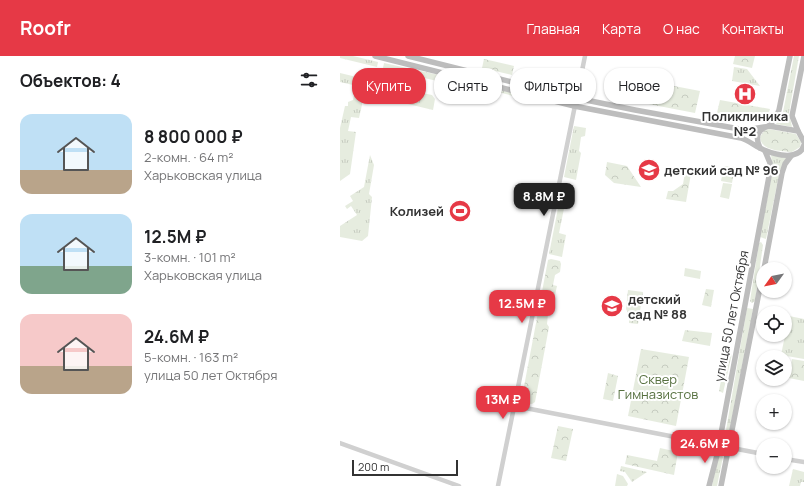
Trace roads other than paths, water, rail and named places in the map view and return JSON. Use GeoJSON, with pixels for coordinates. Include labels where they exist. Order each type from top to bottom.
{"type":"FeatureCollection","features":[{"type":"Feature","properties":{"kind":"main road"},"geometry":{"type":"LineString","coordinates":[[375,56],[574,106],[741,138],[763,150],[793,155],[804,153]]}},
{"type":"Feature","properties":{"kind":"main road"},"geometry":{"type":"LineString","coordinates":[[408,56],[510,82]]}},
{"type":"Feature","properties":{"kind":"main road"},"geometry":{"type":"LineString","coordinates":[[766,126],[776,117],[779,110],[790,56]]}},
{"type":"Feature","properties":{"kind":"main road"},"geometry":{"type":"LineString","coordinates":[[804,56],[792,116],[804,142]]}},
{"type":"Feature","properties":{"kind":"main road"},"geometry":{"type":"LineString","coordinates":[[596,102],[745,130],[766,126],[801,134]]}},
{"type":"Feature","properties":{"kind":"main road"},"geometry":{"type":"LineString","coordinates":[[619,114],[621,107]]}},
{"type":"Feature","properties":{"kind":"main road","name":"улица 50 лет Октября"},"geometry":{"type":"LineString","coordinates":[[709,486],[770,171],[770,163],[757,139],[758,133],[766,126]]}},
{"type":"Feature","properties":{"kind":"main road","name":"улица 50 лет Октября"},"geometry":{"type":"LineString","coordinates":[[765,262],[782,173],[785,164],[793,155],[800,152],[804,145]]}},
{"type":"Feature","properties":{"kind":"main road"},"geometry":{"type":"LineString","coordinates":[[756,244],[763,240],[768,247]]}},
{"type":"Feature","properties":{"kind":"main road","name":"улица 50 лет Октября"},"geometry":{"type":"LineString","coordinates":[[721,486],[758,298]]}},
{"type":"Feature","properties":{"kind":"main road"},"geometry":{"type":"LineString","coordinates":[[745,300],[750,306],[757,302]]}},
{"type":"Feature","properties":{"kind":"street"},"geometry":{"type":"LineString","coordinates":[[582,68],[585,56]]}},
{"type":"Feature","properties":{"kind":"street"},"geometry":{"type":"LineString","coordinates":[[498,486],[574,106]]}},
{"type":"Feature","properties":{"kind":"street"},"geometry":{"type":"LineString","coordinates":[[515,406],[756,453]]}},
{"type":"Feature","properties":{"kind":"street"},"geometry":{"type":"LineString","coordinates":[[340,443],[446,484],[459,486]]}},
{"type":"Feature","properties":{"kind":"street"},"geometry":{"type":"LineString","coordinates":[[792,459],[804,462]]}},
{"type":"Feature","properties":{"kind":"place","name":"Поликлиника №2"},"geometry":{"type":"Point","coordinates":[745,94]}},
{"type":"Feature","properties":{"kind":"place","name":"детский сад № 96"},"geometry":{"type":"Point","coordinates":[649,170]}},
{"type":"Feature","properties":{"kind":"place","name":"Колизей"},"geometry":{"type":"Point","coordinates":[460,211]}},
{"type":"Feature","properties":{"kind":"place","name":"детский сад № 88"},"geometry":{"type":"Point","coordinates":[612,306]}},
{"type":"Feature","properties":{"kind":"park label","name":"Сквер Гимназистов"},"geometry":{"type":"Point","coordinates":[658,386]}}]}
